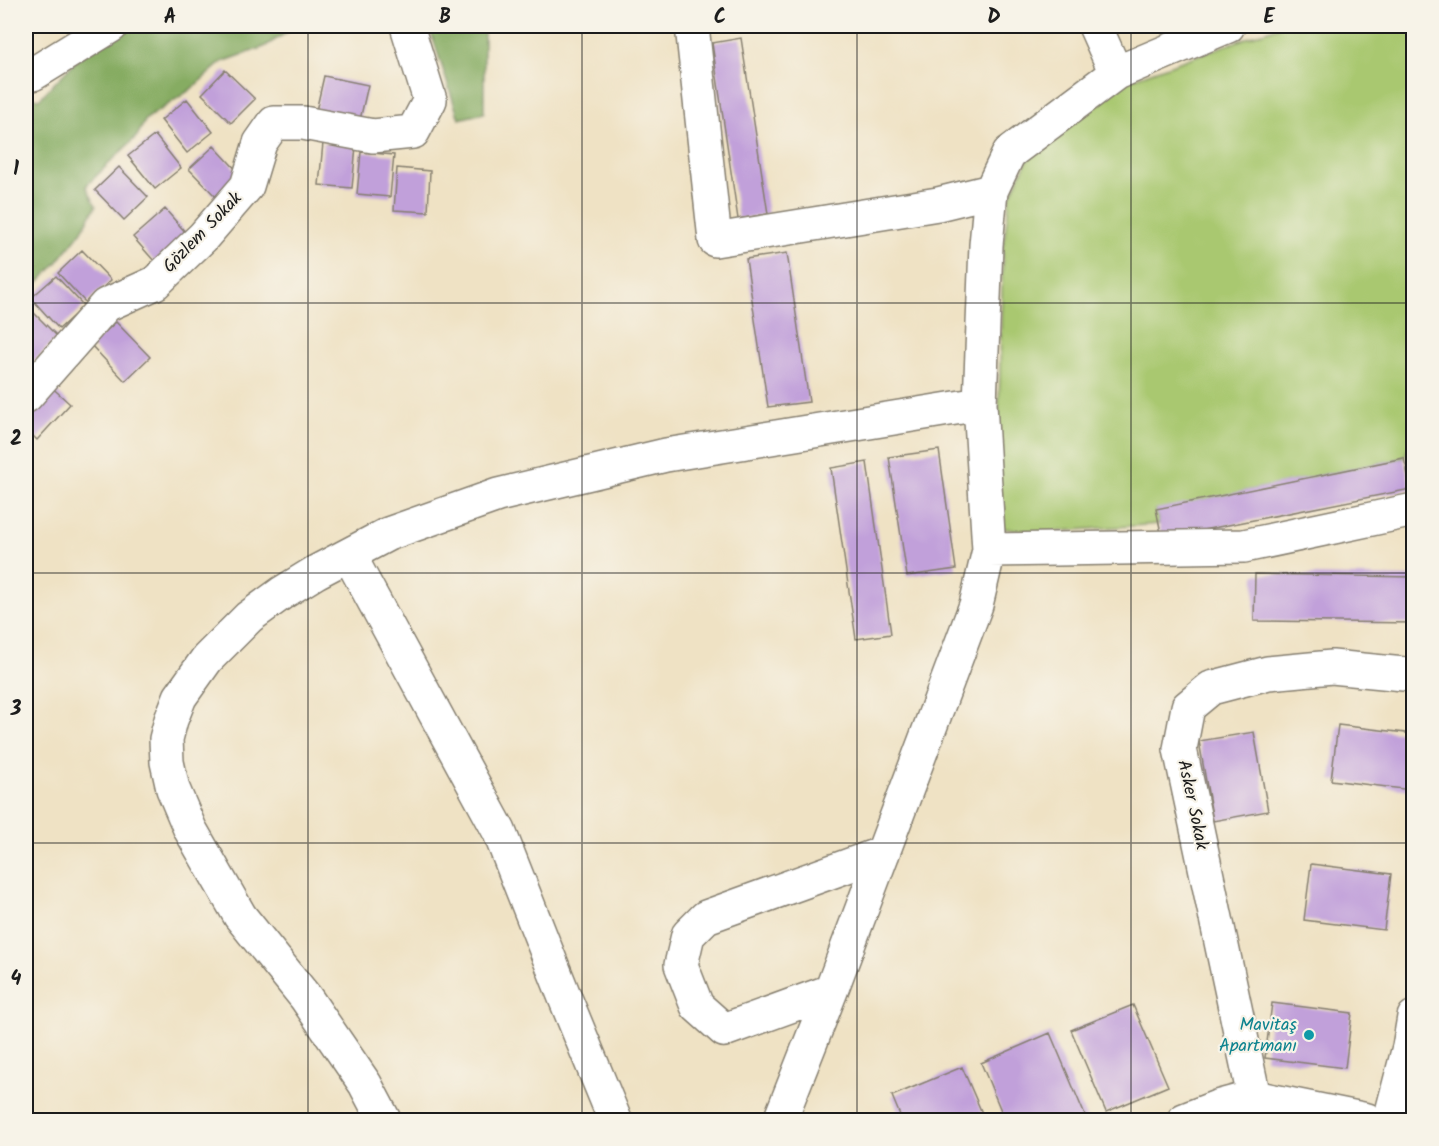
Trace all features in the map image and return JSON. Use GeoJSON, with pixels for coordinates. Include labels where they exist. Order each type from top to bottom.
{"type":"FeatureCollection","features":[{"type":"Feature","properties":{"kind":"street"},"geometry":{"type":"LineString","coordinates":[[26,75],[33,74],[111,26]]}},
{"type":"Feature","properties":{"kind":"street","name":"Gözlem Sokak"},"geometry":{"type":"LineString","coordinates":[[26,396],[106,305],[155,283],[203,237],[247,186],[260,143],[274,123],[303,123],[373,136],[413,132],[430,100],[407,26]]}},
{"type":"Feature","properties":{"kind":"street"},"geometry":{"type":"LineString","coordinates":[[693,26],[716,240],[938,204],[992,191]]}},
{"type":"Feature","properties":{"kind":"street"},"geometry":{"type":"LineString","coordinates":[[1095,26],[1116,73]]}},
{"type":"Feature","properties":{"kind":"street"},"geometry":{"type":"LineString","coordinates":[[780,1120],[976,605],[990,550],[980,404],[986,245],[992,191],[1009,153],[1116,73],[1228,26]]}},
{"type":"Feature","properties":{"kind":"street"},"geometry":{"type":"LineString","coordinates":[[384,1120],[365,1084],[306,998],[240,916],[190,829],[173,789],[167,762],[166,739],[180,697],[207,659],[249,617],[316,572],[388,534],[498,495],[666,455],[980,404]]}},
{"type":"Feature","properties":{"kind":"street"},"geometry":{"type":"LineString","coordinates":[[990,550],[1244,546],[1413,510]]}},
{"type":"Feature","properties":{"kind":"street"},"geometry":{"type":"LineString","coordinates":[[349,555],[499,831],[615,1120]]}},
{"type":"Feature","properties":{"kind":"street","name":"Asker Sokak"},"geometry":{"type":"LineString","coordinates":[[1254,1097],[1180,749],[1188,707],[1211,688],[1268,673],[1332,667],[1413,675]]}},
{"type":"Feature","properties":{"kind":"street"},"geometry":{"type":"LineString","coordinates":[[831,991],[724,1030],[697,1006],[681,965],[688,935],[706,917],[883,853]]}},
{"type":"Feature","properties":{"kind":"street"},"geometry":{"type":"LineString","coordinates":[[1389,1120],[1409,1047],[1413,1017]]}},
{"type":"Feature","properties":{"kind":"street"},"geometry":{"type":"LineString","coordinates":[[1184,1120],[1220,1114],[1254,1097],[1367,1120]]}},
{"type":"Feature","properties":{"kind":"green space"},"geometry":{"type":"Polygon","coordinates":[[[137,26],[297,26],[264,47],[222,62],[190,90],[146,119],[137,136],[86,186],[96,206],[81,232],[56,264],[26,295],[26,96],[39,99],[82,55],[137,26]]]}},
{"type":"Feature","properties":{"kind":"green space"},"geometry":{"type":"Polygon","coordinates":[[[429,26],[484,26],[484,113],[459,119],[429,26]]]}},
{"type":"Feature","properties":{"kind":"green space"},"geometry":{"type":"Polygon","coordinates":[[[1280,26],[1413,26],[1414,435],[1404,458],[1156,510],[1159,524],[1032,533],[996,527],[1003,248],[1010,196],[1032,151],[1112,86],[1280,26]]]}},
{"type":"Feature","properties":{"kind":"building"},"geometry":{"type":"Polygon","coordinates":[[[741,38],[768,214],[738,219],[712,43],[741,38]]]}},
{"type":"Feature","properties":{"kind":"building"},"geometry":{"type":"Polygon","coordinates":[[[225,70],[255,99],[231,123],[202,94],[225,70]]]}},
{"type":"Feature","properties":{"kind":"building"},"geometry":{"type":"Polygon","coordinates":[[[324,76],[368,85],[360,120],[316,111],[324,76]]]}},
{"type":"Feature","properties":{"kind":"building"},"geometry":{"type":"Polygon","coordinates":[[[187,99],[213,132],[187,153],[161,120],[187,99]]]}},
{"type":"Feature","properties":{"kind":"building"},"geometry":{"type":"Polygon","coordinates":[[[155,135],[181,168],[155,189],[128,156],[155,135]]]}},
{"type":"Feature","properties":{"kind":"building"},"geometry":{"type":"Polygon","coordinates":[[[323,143],[356,146],[352,188],[319,185],[323,143]]]}},
{"type":"Feature","properties":{"kind":"building"},"geometry":{"type":"Polygon","coordinates":[[[214,146],[242,176],[218,199],[189,169],[214,146]]]}},
{"type":"Feature","properties":{"kind":"building"},"geometry":{"type":"Polygon","coordinates":[[[361,152],[394,155],[390,197],[357,194],[361,152]]]}},
{"type":"Feature","properties":{"kind":"building"},"geometry":{"type":"Polygon","coordinates":[[[119,167],[148,197],[124,220],[95,190],[119,167]]]}},
{"type":"Feature","properties":{"kind":"building"},"geometry":{"type":"Polygon","coordinates":[[[397,168],[430,171],[428,212],[394,210],[397,168]]]}},
{"type":"Feature","properties":{"kind":"building"},"geometry":{"type":"Polygon","coordinates":[[[165,209],[187,234],[155,262],[133,237],[165,209]]]}},
{"type":"Feature","properties":{"kind":"building"},"geometry":{"type":"Polygon","coordinates":[[[82,250],[111,280],[86,303],[58,273],[82,250]]]}},
{"type":"Feature","properties":{"kind":"building"},"geometry":{"type":"Polygon","coordinates":[[[787,253],[809,402],[768,407],[746,259],[787,253]]]}},
{"type":"Feature","properties":{"kind":"building"},"geometry":{"type":"Polygon","coordinates":[[[56,276],[84,306],[59,329],[31,298],[56,276]]]}},
{"type":"Feature","properties":{"kind":"building"},"geometry":{"type":"Polygon","coordinates":[[[29,308],[58,337],[34,361],[26,352],[26,311],[29,308]]]}},
{"type":"Feature","properties":{"kind":"building"},"geometry":{"type":"Polygon","coordinates":[[[116,322],[150,357],[125,381],[91,345],[116,322]]]}},
{"type":"Feature","properties":{"kind":"building"},"geometry":{"type":"Polygon","coordinates":[[[45,381],[70,404],[37,440],[26,429],[26,403],[45,381]]]}},
{"type":"Feature","properties":{"kind":"building"},"geometry":{"type":"Polygon","coordinates":[[[939,450],[956,569],[907,576],[889,457],[939,450]]]}},
{"type":"Feature","properties":{"kind":"building"},"geometry":{"type":"Polygon","coordinates":[[[1404,458],[1411,489],[1162,538],[1156,509],[1404,458]]]}},
{"type":"Feature","properties":{"kind":"building"},"geometry":{"type":"Polygon","coordinates":[[[867,462],[891,634],[856,639],[831,468],[867,462]]]}},
{"type":"Feature","properties":{"kind":"building"},"geometry":{"type":"Polygon","coordinates":[[[1255,574],[1414,577],[1414,623],[1254,621],[1255,574]]]}},
{"type":"Feature","properties":{"kind":"building"},"geometry":{"type":"Polygon","coordinates":[[[1338,725],[1414,734],[1414,773],[1411,790],[1331,780],[1338,725]]]}},
{"type":"Feature","properties":{"kind":"building"},"geometry":{"type":"Polygon","coordinates":[[[1254,732],[1268,811],[1213,821],[1199,741],[1254,732]]]}},
{"type":"Feature","properties":{"kind":"building"},"geometry":{"type":"Polygon","coordinates":[[[1311,864],[1391,874],[1384,930],[1304,920],[1311,864]]]}},
{"type":"Feature","properties":{"kind":"building","name":"Mavitaş Apartmanı"},"geometry":{"type":"Polygon","coordinates":[[[1272,1003],[1352,1013],[1345,1068],[1265,1058],[1272,1003]]]}},
{"type":"Feature","properties":{"kind":"building"},"geometry":{"type":"Polygon","coordinates":[[[1133,1005],[1168,1086],[1106,1112],[1071,1030],[1133,1005]]]}},
{"type":"Feature","properties":{"kind":"building"},"geometry":{"type":"Polygon","coordinates":[[[1050,1033],[1087,1120],[1005,1120],[981,1063],[1050,1033]]]}},
{"type":"Feature","properties":{"kind":"building"},"geometry":{"type":"Polygon","coordinates":[[[962,1067],[985,1120],[902,1120],[892,1096],[962,1067]]]}},
{"type":"Feature","properties":{"kind":"place","name":"Mavitaş Apartmanı"},"geometry":{"type":"Point","coordinates":[1309,1035]}}]}
